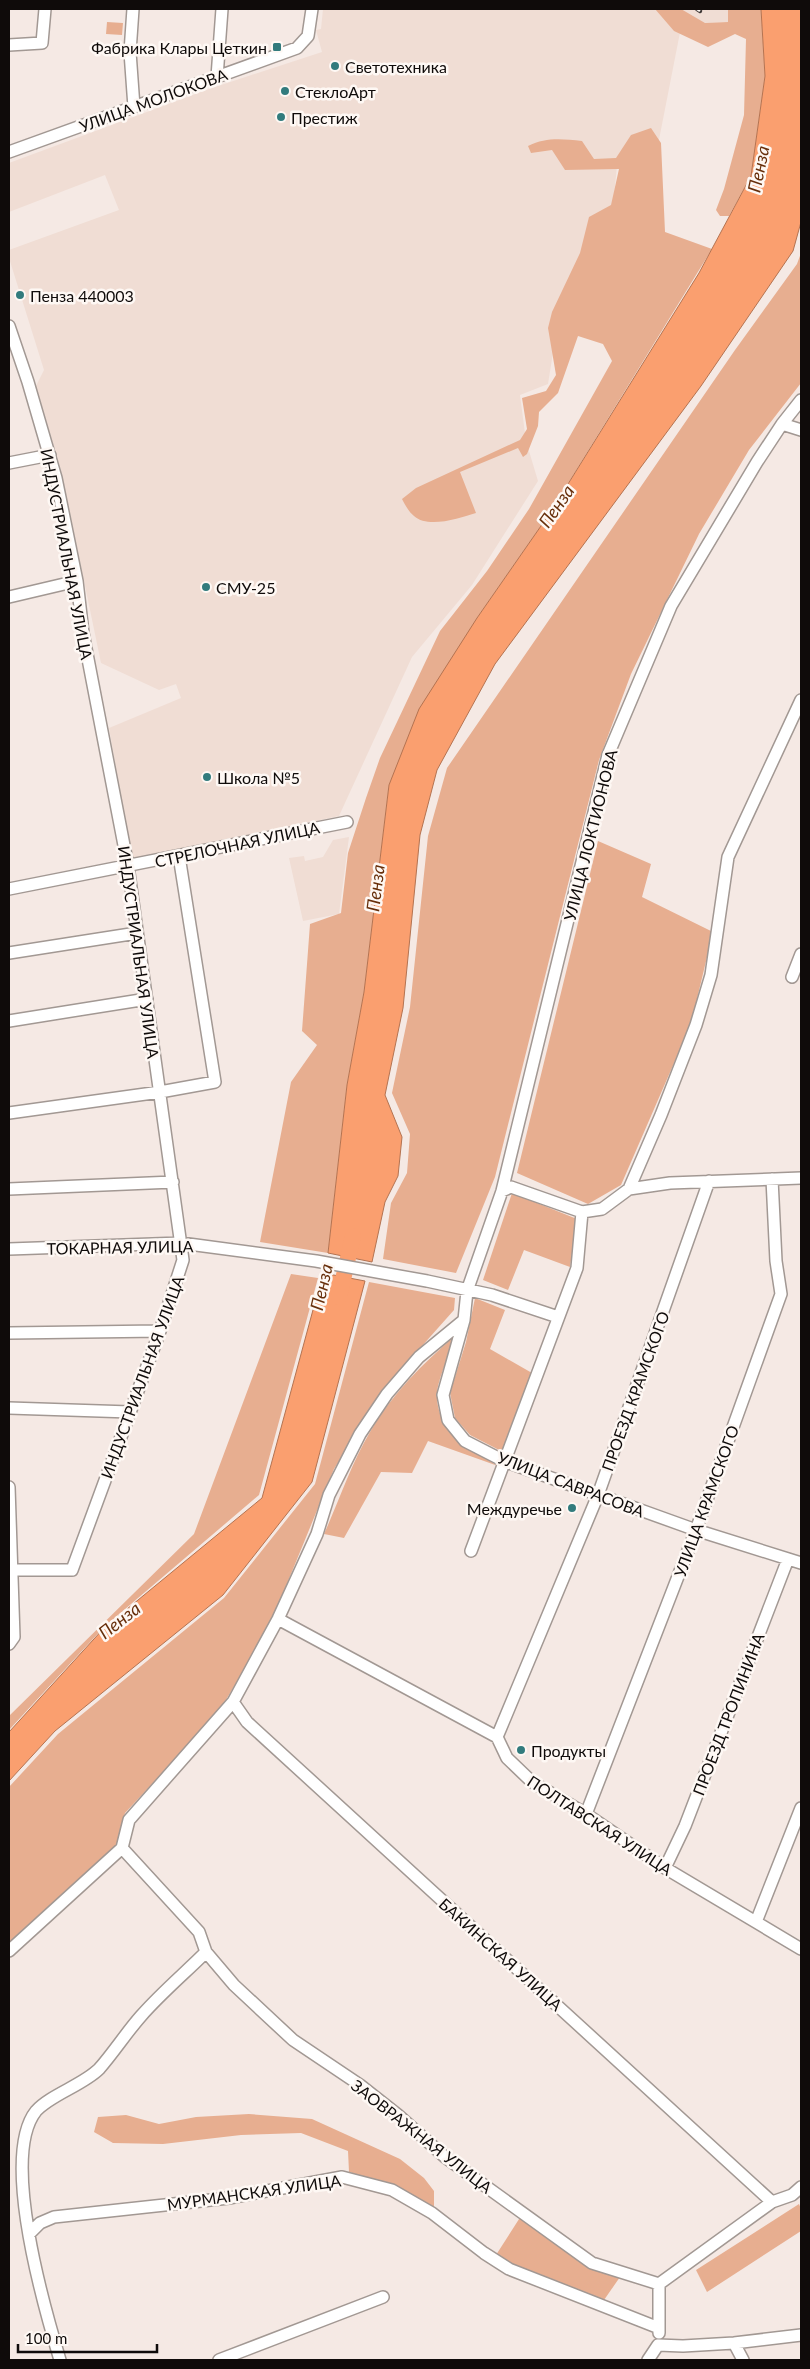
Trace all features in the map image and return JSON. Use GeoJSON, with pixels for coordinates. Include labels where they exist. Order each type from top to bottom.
{"type":"FeatureCollection","features":[{"type":"Feature","properties":{"kind":"street"},"geometry":{"type":"LineString","coordinates":[[9,45],[42,42],[45,9]]}},
{"type":"Feature","properties":{"kind":"street"},"geometry":{"type":"LineString","coordinates":[[133,9],[130,52],[134,107]]}},
{"type":"Feature","properties":{"kind":"street"},"geometry":{"type":"LineString","coordinates":[[217,77],[222,9]]}},
{"type":"Feature","properties":{"kind":"street","name":"УЛИЦА МОЛОКОВА"},"geometry":{"type":"LineString","coordinates":[[9,152],[297,48],[308,36],[312,9]]}},
{"type":"Feature","properties":{"kind":"street","name":"ИНДУСТРИАЛЬНАЯ УЛИЦА"},"geometry":{"type":"LineString","coordinates":[[9,326],[50,455],[76,582],[83,633],[128,866],[183,1260],[160,1331],[72,1570],[10,1570]]}},
{"type":"Feature","properties":{"kind":"street","name":"УЛИЦА ЛОКТИОНОВА"},"geometry":{"type":"LineString","coordinates":[[467,1291],[502,1191],[608,756],[671,606],[782,424],[801,400]]}},
{"type":"Feature","properties":{"kind":"street"},"geometry":{"type":"LineString","coordinates":[[782,424],[801,430]]}},
{"type":"Feature","properties":{"kind":"street"},"geometry":{"type":"LineString","coordinates":[[9,462],[50,455]]}},
{"type":"Feature","properties":{"kind":"street"},"geometry":{"type":"LineString","coordinates":[[9,597],[76,582]]}},
{"type":"Feature","properties":{"kind":"street"},"geometry":{"type":"LineString","coordinates":[[629,1189],[661,1115],[696,1025],[712,967],[728,857],[801,700]]}},
{"type":"Feature","properties":{"kind":"street","name":"СТРЕЛОЧНАЯ УЛИЦА"},"geometry":{"type":"LineString","coordinates":[[9,889],[347,822]]}},
{"type":"Feature","properties":{"kind":"street"},"geometry":{"type":"LineString","coordinates":[[9,1113],[160,1092],[214,1082],[179,856]]}},
{"type":"Feature","properties":{"kind":"street"},"geometry":{"type":"LineString","coordinates":[[9,953],[137,932]]}},
{"type":"Feature","properties":{"kind":"street"},"geometry":{"type":"LineString","coordinates":[[792,977],[801,954]]}},
{"type":"Feature","properties":{"kind":"street"},"geometry":{"type":"LineString","coordinates":[[9,1021],[147,999]]}},
{"type":"Feature","properties":{"kind":"street"},"geometry":{"type":"LineString","coordinates":[[502,1191],[511,1187],[582,1212],[602,1209],[629,1189],[670,1183],[801,1178]]}},
{"type":"Feature","properties":{"kind":"street","name":"УЛИЦА КРАМСКОГО"},"geometry":{"type":"LineString","coordinates":[[586,1814],[696,1530],[781,1294],[776,1261],[772,1179]]}},
{"type":"Feature","properties":{"kind":"street","name":"ПРОЕЗД КРАМСКОГО"},"geometry":{"type":"LineString","coordinates":[[497,1737],[598,1494],[709,1181]]}},
{"type":"Feature","properties":{"kind":"street"},"geometry":{"type":"LineString","coordinates":[[9,1190],[173,1182]]}},
{"type":"Feature","properties":{"kind":"street"},"geometry":{"type":"LineString","coordinates":[[471,1550],[576,1268],[582,1212]]}},
{"type":"Feature","properties":{"kind":"street","name":"ТОКАРНАЯ УЛИЦА"},"geometry":{"type":"LineString","coordinates":[[9,1249],[181,1243],[316,1261],[374,1271],[492,1295],[558,1317]]}},
{"type":"Feature","properties":{"kind":"street","name":"УЛИЦА САВРАСОВА"},"geometry":{"type":"LineString","coordinates":[[467,1291],[464,1320],[444,1395],[448,1420],[465,1441],[504,1461],[696,1530],[801,1563]]}},
{"type":"Feature","properties":{"kind":"street"},"geometry":{"type":"LineString","coordinates":[[9,1951],[122,1848],[129,1820],[233,1702],[278,1619],[317,1534],[329,1495],[360,1434],[387,1394],[419,1357],[464,1320]]}},
{"type":"Feature","properties":{"kind":"street"},"geometry":{"type":"LineString","coordinates":[[9,1333],[160,1331]]}},
{"type":"Feature","properties":{"kind":"street"},"geometry":{"type":"LineString","coordinates":[[9,1408],[130,1412]]}},
{"type":"Feature","properties":{"kind":"street"},"geometry":{"type":"LineString","coordinates":[[9,1487],[10,1570],[14,1637],[9,1644]]}},
{"type":"Feature","properties":{"kind":"street","name":"ПРОЕЗД ТРОПИНИНА"},"geometry":{"type":"LineString","coordinates":[[665,1868],[685,1826],[788,1559]]}},
{"type":"Feature","properties":{"kind":"street"},"geometry":{"type":"LineString","coordinates":[[278,1619],[497,1737]]}},
{"type":"Feature","properties":{"kind":"street","name":"БАКИНСКАЯ УЛИЦА"},"geometry":{"type":"LineString","coordinates":[[233,1702],[247,1722],[772,2202]]}},
{"type":"Feature","properties":{"kind":"street","name":"ПОЛТАВСКАЯ УЛИЦА"},"geometry":{"type":"LineString","coordinates":[[497,1737],[507,1758],[532,1782],[586,1814],[665,1868],[801,1949]]}},
{"type":"Feature","properties":{"kind":"street"},"geometry":{"type":"LineString","coordinates":[[756,1922],[801,1808]]}},
{"type":"Feature","properties":{"kind":"street","name":"ЗАОВРАЖНАЯ УЛИЦА"},"geometry":{"type":"LineString","coordinates":[[122,1848],[199,1932],[206,1952],[234,1985],[293,2040],[360,2085],[398,2115],[445,2158],[592,2262],[659,2284]]}},
{"type":"Feature","properties":{"kind":"street"},"geometry":{"type":"LineString","coordinates":[[60,2360],[45,2309],[23,2207],[20,2172],[24,2132],[37,2111],[97,2070],[142,2015],[206,1952]]}},
{"type":"Feature","properties":{"kind":"street","name":"МУРМАНСКАЯ УЛИЦА"},"geometry":{"type":"LineString","coordinates":[[29,2234],[40,2223],[54,2217],[229,2198],[342,2177],[392,2190],[432,2213],[484,2253],[509,2269],[659,2328]]}},
{"type":"Feature","properties":{"kind":"street"},"geometry":{"type":"LineString","coordinates":[[648,2360],[658,2345],[659,2284],[772,2202],[792,2196],[801,2187]]}},
{"type":"Feature","properties":{"kind":"street"},"geometry":{"type":"LineString","coordinates":[[220,2360],[382,2297]]}},
{"type":"Feature","properties":{"kind":"street"},"geometry":{"type":"LineString","coordinates":[[658,2345],[674,2347],[734,2343],[801,2335]]}},
{"type":"Feature","properties":{"kind":"street"},"geometry":{"type":"LineString","coordinates":[[734,2343],[743,2360]]}},
{"type":"Feature","properties":{"kind":"shaded area"},"geometry":{"type":"Polygon","coordinates":[[[323,9],[728,9],[728,22],[704,23],[684,12],[656,155],[617,166],[613,206],[558,321],[548,384],[520,395],[526,441],[538,481],[472,585],[412,657],[339,816],[132,860],[109,728],[181,698],[176,684],[159,690],[101,663],[61,470],[36,386],[44,370],[9,258],[9,250],[119,210],[105,175],[9,212],[9,163],[209,89],[322,52],[316,30],[321,29],[323,9]]]}},
{"type":"Feature","properties":{"kind":"shaded area"},"geometry":{"type":"Polygon","coordinates":[[[655,9],[681,9],[705,23],[728,22],[728,9],[761,9],[765,76],[751,176],[729,216],[720,216],[716,210],[724,189],[744,115],[746,39],[735,34],[708,47],[674,31],[655,9]]]}},
{"type":"Feature","properties":{"kind":"shaded area"},"geometry":{"type":"Polygon","coordinates":[[[107,22],[123,23],[122,35],[106,34],[107,22]]]}},
{"type":"Feature","properties":{"kind":"shaded area"},"geometry":{"type":"Polygon","coordinates":[[[651,128],[661,143],[665,232],[712,249],[550,513],[477,618],[389,785],[364,992],[347,1085],[328,1253],[260,1242],[291,1082],[317,1045],[302,1031],[310,924],[341,913],[348,853],[380,758],[440,631],[487,571],[529,509],[612,361],[603,344],[578,336],[558,393],[539,412],[538,426],[527,454],[523,457],[518,448],[460,472],[476,513],[444,521],[427,522],[420,520],[412,514],[402,499],[416,488],[520,440],[527,429],[522,398],[546,391],[556,375],[548,328],[552,312],[580,253],[589,217],[611,205],[619,169],[565,170],[552,150],[531,153],[528,146],[548,140],[582,141],[594,159],[616,158],[631,135],[651,128]]]}},
{"type":"Feature","properties":{"kind":"shaded area"},"geometry":{"type":"Polygon","coordinates":[[[801,253],[801,383],[749,450],[699,534],[631,674],[599,760],[495,1177],[456,1273],[383,1259],[391,1203],[407,1173],[410,1134],[392,1093],[410,1007],[428,836],[447,768],[735,350],[797,264],[801,253]]]}},
{"type":"Feature","properties":{"kind":"shaded area"},"geometry":{"type":"Polygon","coordinates":[[[349,837],[339,914],[303,921],[289,858],[304,856],[305,861],[323,857],[333,840],[349,837]]]}},
{"type":"Feature","properties":{"kind":"shaded area"},"geometry":{"type":"Polygon","coordinates":[[[598,841],[651,864],[642,897],[713,932],[691,1024],[621,1185],[588,1204],[517,1173],[598,841]]]}},
{"type":"Feature","properties":{"kind":"shaded area"},"geometry":{"type":"Polygon","coordinates":[[[512,1193],[577,1219],[570,1267],[524,1250],[508,1290],[483,1280],[512,1193]]]}},
{"type":"Feature","properties":{"kind":"shaded area"},"geometry":{"type":"Polygon","coordinates":[[[291,1274],[318,1278],[259,1495],[104,1627],[9,1730],[9,1716],[194,1534],[291,1274]]]}},
{"type":"Feature","properties":{"kind":"shaded area"},"geometry":{"type":"Polygon","coordinates":[[[369,1282],[455,1298],[454,1310],[382,1391],[334,1469],[268,1630],[218,1713],[125,1813],[117,1846],[9,1947],[9,1787],[58,1734],[224,1598],[315,1484],[369,1282]]]}},
{"type":"Feature","properties":{"kind":"shaded area"},"geometry":{"type":"Polygon","coordinates":[[[475,1298],[505,1310],[490,1349],[532,1373],[503,1452],[470,1435],[455,1418],[450,1393],[466,1342],[475,1298]]]}},
{"type":"Feature","properties":{"kind":"shaded area"},"geometry":{"type":"Polygon","coordinates":[[[456,1335],[438,1387],[438,1406],[448,1428],[457,1437],[477,1453],[498,1466],[428,1441],[412,1473],[381,1472],[344,1538],[324,1534],[357,1457],[379,1418],[409,1380],[456,1335]]]}},
{"type":"Feature","properties":{"kind":"shaded area"},"geometry":{"type":"Polygon","coordinates":[[[249,2114],[312,2119],[400,2159],[424,2178],[434,2191],[434,2208],[394,2185],[349,2172],[348,2151],[301,2133],[241,2135],[163,2144],[113,2143],[94,2132],[98,2117],[126,2115],[159,2124],[196,2117],[249,2114]]]}},
{"type":"Feature","properties":{"kind":"shaded area"},"geometry":{"type":"Polygon","coordinates":[[[799,2204],[801,2209],[801,2231],[707,2292],[696,2270],[799,2204]]]}},
{"type":"Feature","properties":{"kind":"shaded area"},"geometry":{"type":"Polygon","coordinates":[[[521,2216],[620,2277],[604,2300],[512,2265],[496,2255],[521,2216]]]}},
{"type":"Feature","properties":{"kind":"water"},"geometry":{"type":"Polygon","coordinates":[[[761,9],[801,9],[801,222],[793,251],[701,386],[495,664],[437,770],[420,835],[403,1008],[385,1095],[402,1137],[398,1176],[385,1202],[372,1262],[328,1253],[347,1085],[364,992],[389,785],[419,709],[477,618],[550,513],[699,273],[751,176],[765,76],[761,9]]]}},
{"type":"Feature","properties":{"kind":"water"},"geometry":{"type":"Polygon","coordinates":[[[323,1273],[365,1281],[312,1482],[223,1595],[55,1731],[9,1781],[9,1732],[104,1628],[262,1498],[323,1273]]]}},
{"type":"Feature","properties":{"kind":"waterway","name":"Пенза"},"geometry":{"type":"LineString","coordinates":[[339,1297],[353,1236]]}},
{"type":"Feature","properties":{"kind":"place","name":"Фабрика Клары Цеткин"},"geometry":{"type":"Point","coordinates":[277,47]}},
{"type":"Feature","properties":{"kind":"place","name":"Светотехника"},"geometry":{"type":"Point","coordinates":[335,66]}},
{"type":"Feature","properties":{"kind":"place","name":"СтеклоАрт"},"geometry":{"type":"Point","coordinates":[285,91]}},
{"type":"Feature","properties":{"kind":"place","name":"Престиж"},"geometry":{"type":"Point","coordinates":[281,117]}},
{"type":"Feature","properties":{"kind":"place","name":"Пенза 440003"},"geometry":{"type":"Point","coordinates":[20,295]}},
{"type":"Feature","properties":{"kind":"place","name":"СМУ-25"},"geometry":{"type":"Point","coordinates":[206,587]}},
{"type":"Feature","properties":{"kind":"place","name":"Школа №5"},"geometry":{"type":"Point","coordinates":[207,777]}},
{"type":"Feature","properties":{"kind":"place","name":"Междуречье"},"geometry":{"type":"Point","coordinates":[572,1508]}},
{"type":"Feature","properties":{"kind":"place","name":"Продукты"},"geometry":{"type":"Point","coordinates":[521,1750]}}]}
